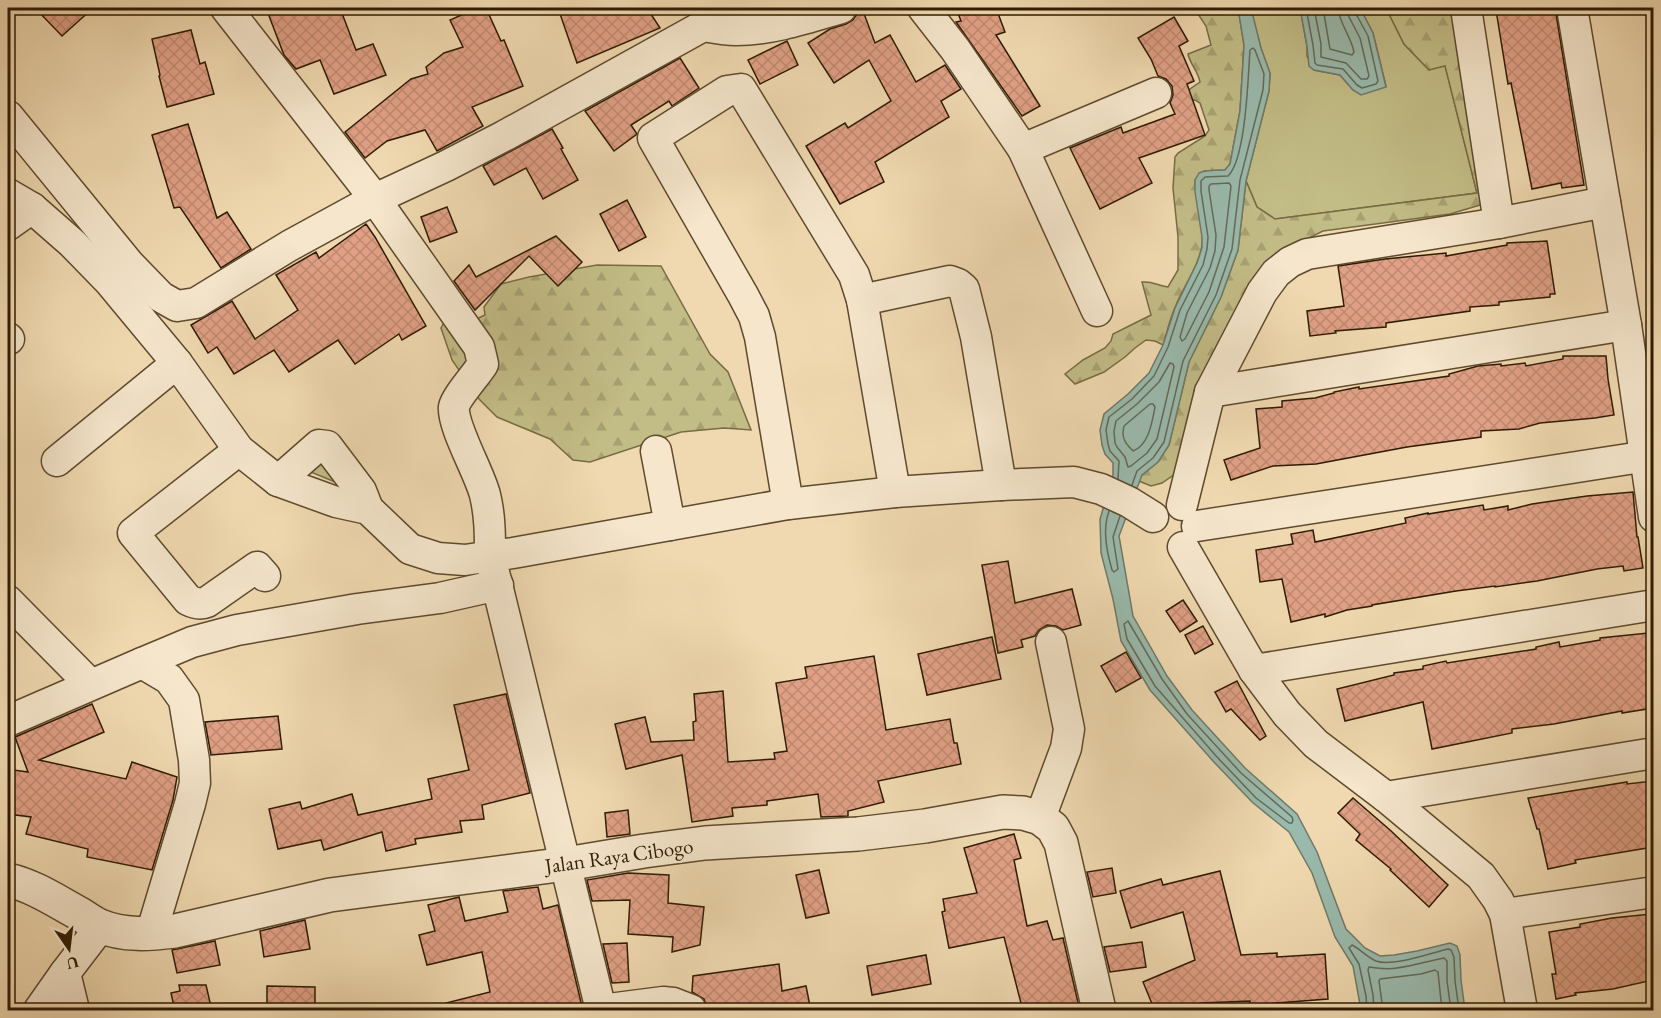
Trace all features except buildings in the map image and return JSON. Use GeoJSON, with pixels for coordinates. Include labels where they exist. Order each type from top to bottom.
{"type":"FeatureCollection","features":[{"type":"Feature","properties":{"kind":"street"},"geometry":{"type":"LineString","coordinates":[[226,8],[375,199],[479,347],[483,364],[457,399],[454,407],[458,424],[485,493],[489,513],[490,556],[601,1010],[673,1002],[691,1011]]}},
{"type":"Feature","properties":{"kind":"street"},"geometry":{"type":"LineString","coordinates":[[8,116],[129,264],[161,297],[177,306],[196,303],[289,246],[375,199],[504,136],[708,17],[735,30],[792,23],[841,8]]}},
{"type":"Feature","properties":{"kind":"street"},"geometry":{"type":"LineString","coordinates":[[923,8],[955,50],[1023,149],[1097,311]]}},
{"type":"Feature","properties":{"kind":"street"},"geometry":{"type":"LineString","coordinates":[[1466,8],[1499,223]]}},
{"type":"Feature","properties":{"kind":"street"},"geometry":{"type":"LineString","coordinates":[[1572,8],[1649,455],[1653,517]]}},
{"type":"Feature","properties":{"kind":"street"},"geometry":{"type":"LineString","coordinates":[[788,504],[760,337],[754,316],[652,138],[727,91],[741,89],[854,275],[862,300],[895,492]]}},
{"type":"Feature","properties":{"kind":"street"},"geometry":{"type":"LineString","coordinates":[[1023,149],[1156,93]]}},
{"type":"Feature","properties":{"kind":"street"},"geometry":{"type":"LineString","coordinates":[[8,225],[20,201],[72,243],[109,281],[177,363],[239,450],[278,481],[336,502],[368,509]]}},
{"type":"Feature","properties":{"kind":"street"},"geometry":{"type":"LineString","coordinates":[[1522,1011],[1505,914],[1494,893],[1480,876],[1386,797],[1316,744],[1287,714],[1254,670],[1187,526],[1168,504],[1157,511],[1151,525],[1152,533],[1161,545],[1176,549],[1187,526],[1210,392],[1262,292],[1276,273],[1290,262],[1307,254],[1499,223],[1605,202]]}},
{"type":"Feature","properties":{"kind":"street"},"geometry":{"type":"LineString","coordinates":[[862,300],[950,280],[964,289],[976,337],[1001,485]]}},
{"type":"Feature","properties":{"kind":"street"},"geometry":{"type":"LineString","coordinates":[[1210,392],[1626,326]]}},
{"type":"Feature","properties":{"kind":"street"},"geometry":{"type":"LineString","coordinates":[[57,461],[177,363]]}},
{"type":"Feature","properties":{"kind":"street"},"geometry":{"type":"LineString","coordinates":[[278,481],[319,445],[327,446],[361,491],[368,509],[410,549],[438,558],[465,560],[788,504],[895,492],[1001,485],[1074,482],[1101,489],[1129,502],[1153,517]]}},
{"type":"Feature","properties":{"kind":"street"},"geometry":{"type":"LineString","coordinates":[[239,450],[133,533],[188,600],[193,602],[202,604],[207,602],[257,567],[265,576]]}},
{"type":"Feature","properties":{"kind":"street"},"geometry":{"type":"LineString","coordinates":[[656,451],[670,525]]}},
{"type":"Feature","properties":{"kind":"street"},"geometry":{"type":"LineString","coordinates":[[1187,526],[1649,455]]}},
{"type":"Feature","properties":{"kind":"street"},"geometry":{"type":"LineString","coordinates":[[8,721],[192,642],[237,630],[357,609],[440,598],[498,585]]}},
{"type":"Feature","properties":{"kind":"street"},"geometry":{"type":"LineString","coordinates":[[8,601],[90,684]]}},
{"type":"Feature","properties":{"kind":"street"},"geometry":{"type":"LineString","coordinates":[[1254,670],[1653,605]]}},
{"type":"Feature","properties":{"kind":"street"},"geometry":{"type":"LineString","coordinates":[[1051,642],[1069,729],[1066,748],[1040,818],[1053,828],[1061,843],[1099,1011]]}},
{"type":"Feature","properties":{"kind":"street"},"geometry":{"type":"LineString","coordinates":[[142,663],[169,679],[184,700],[194,760],[195,783],[151,934]]}},
{"type":"Feature","properties":{"kind":"street"},"geometry":{"type":"LineString","coordinates":[[1386,797],[1653,753]]}},
{"type":"Feature","properties":{"kind":"street","name":"Jalan Raya Cibogo"},"geometry":{"type":"LineString","coordinates":[[8,880],[44,894],[101,926],[128,933],[151,934],[175,932],[330,895],[705,843],[858,834],[925,826],[1003,812],[1023,813],[1040,818]]}},
{"type":"Feature","properties":{"kind":"street"},"geometry":{"type":"LineString","coordinates":[[1505,914],[1653,892]]}},
{"type":"Feature","properties":{"kind":"street"},"geometry":{"type":"LineString","coordinates":[[39,1011],[101,926]]}},
{"type":"Feature","properties":{"kind":"street"},"geometry":{"type":"LineString","coordinates":[[65,973],[74,1011]]}},
{"type":"Feature","properties":{"kind":"green space"},"geometry":{"type":"Polygon","coordinates":[[[1194,8],[1238,8],[1244,45],[1240,111],[1230,164],[1225,170],[1204,171],[1195,180],[1202,245],[1195,268],[1174,310],[1163,345],[1146,340],[1104,372],[1075,384],[1065,374],[1083,360],[1105,348],[1113,334],[1151,315],[1142,282],[1168,287],[1178,270],[1178,237],[1173,188],[1175,157],[1205,136],[1209,130],[1200,103],[1195,100],[1187,101],[1186,94],[1200,82],[1188,54],[1211,45],[1206,26],[1194,8]]]}},
{"type":"Feature","properties":{"kind":"green space"},"geometry":{"type":"Polygon","coordinates":[[[1250,8],[1300,8],[1307,56],[1314,70],[1340,75],[1353,90],[1361,94],[1386,86],[1373,33],[1360,8],[1386,8],[1404,44],[1429,70],[1445,65],[1477,193],[1275,219],[1257,207],[1246,181],[1269,91],[1270,73],[1250,8]]]}},
{"type":"Feature","properties":{"kind":"green space"},"geometry":{"type":"Polygon","coordinates":[[[1386,8],[1457,8],[1490,199],[1480,205],[1450,214],[1323,231],[1286,249],[1175,474],[1162,483],[1151,486],[1139,481],[1142,475],[1158,462],[1169,445],[1189,362],[1221,297],[1238,250],[1246,181],[1257,207],[1275,219],[1477,193],[1445,66],[1429,70],[1404,44],[1386,8]]]}},
{"type":"Feature","properties":{"kind":"green space"},"geometry":{"type":"Polygon","coordinates":[[[597,265],[661,266],[710,354],[728,372],[751,430],[724,428],[681,432],[590,462],[573,460],[550,439],[497,417],[479,399],[452,360],[441,328],[447,317],[472,321],[485,315],[484,307],[501,284],[597,265]]]}},
{"type":"Feature","properties":{"kind":"green space"},"geometry":{"type":"Polygon","coordinates":[[[319,456],[340,484],[306,470],[319,456]]]}},
{"type":"Feature","properties":{"kind":"water"},"geometry":{"type":"Polygon","coordinates":[[[1238,8],[1251,8],[1270,73],[1269,91],[1246,181],[1238,250],[1221,297],[1189,362],[1169,445],[1158,462],[1142,475],[1119,536],[1133,616],[1167,676],[1192,710],[1245,768],[1297,814],[1317,852],[1346,929],[1365,948],[1380,956],[1417,951],[1450,943],[1457,946],[1460,955],[1465,1010],[1361,1010],[1353,966],[1335,937],[1312,873],[1289,832],[1252,802],[1150,690],[1121,641],[1101,553],[1100,519],[1113,475],[1113,463],[1105,454],[1102,445],[1100,430],[1104,414],[1149,373],[1163,345],[1175,308],[1197,263],[1202,248],[1202,237],[1195,180],[1199,173],[1225,170],[1230,164],[1240,111],[1244,45],[1238,8]]]}},
{"type":"Feature","properties":{"kind":"water"},"geometry":{"type":"Polygon","coordinates":[[[1300,8],[1360,8],[1373,33],[1386,87],[1361,95],[1353,90],[1340,75],[1314,70],[1309,66],[1300,8]]]}}]}
